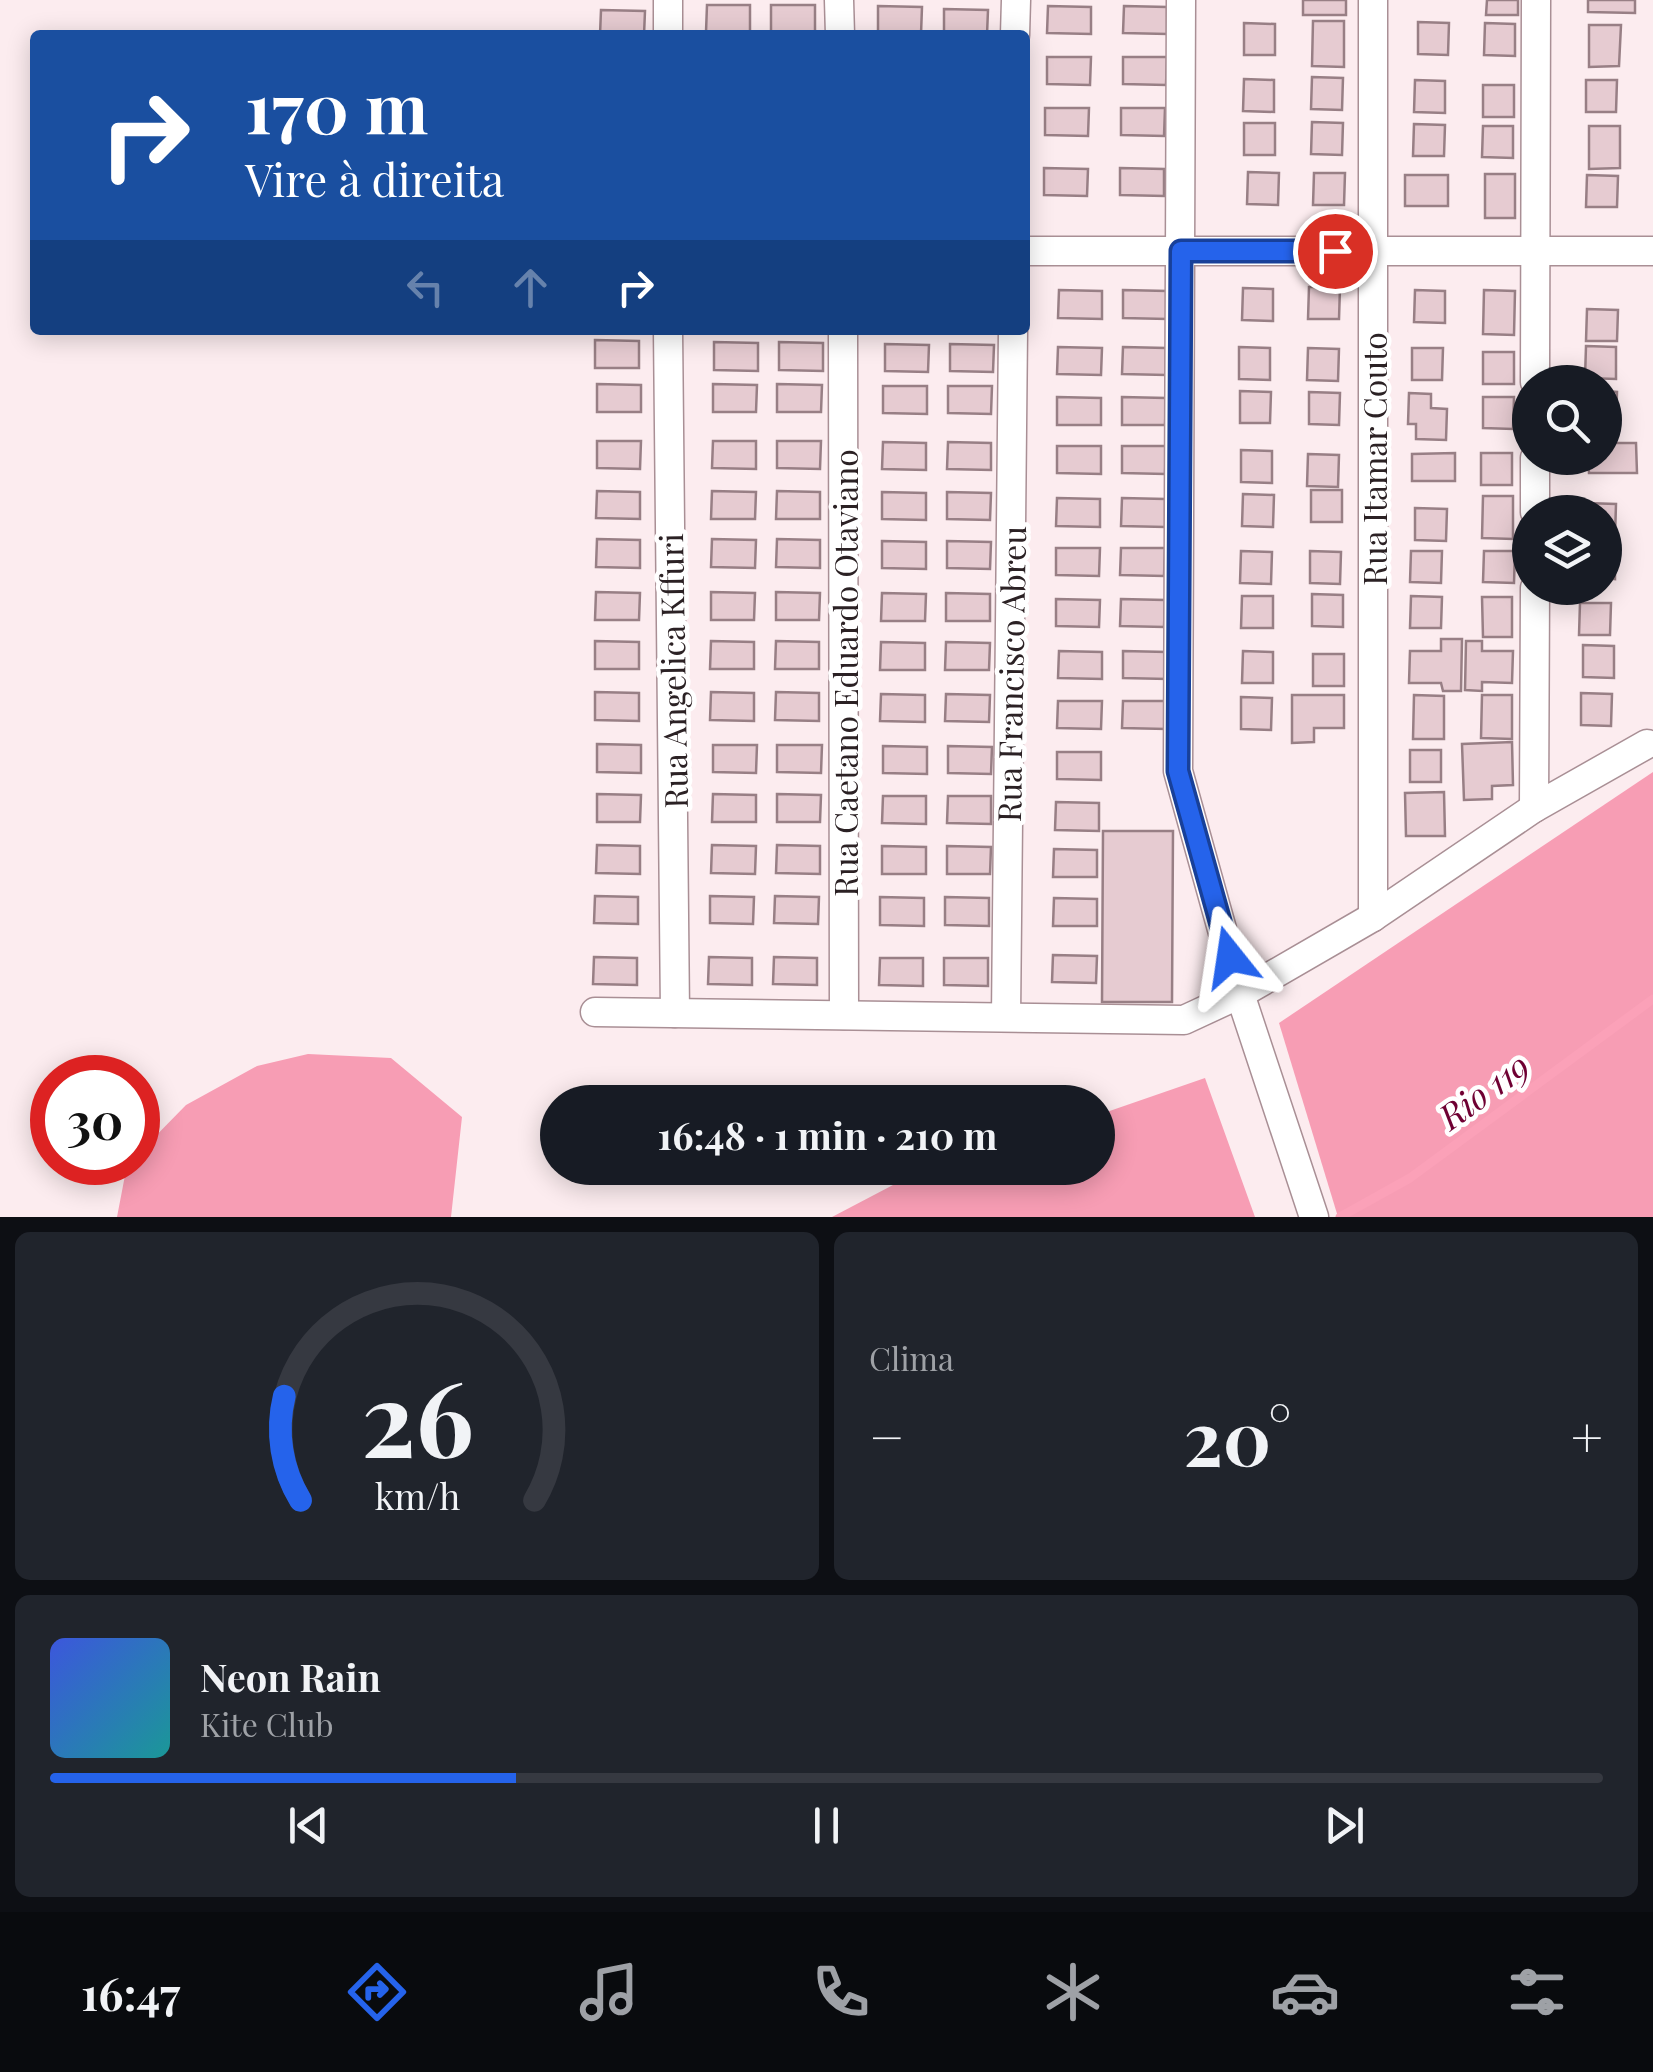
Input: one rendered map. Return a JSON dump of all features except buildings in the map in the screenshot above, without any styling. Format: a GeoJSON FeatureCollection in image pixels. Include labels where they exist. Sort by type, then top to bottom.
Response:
{"type":"FeatureCollection","features":[{"type":"Feature","properties":{"kind":"street"},"geometry":{"type":"LineString","coordinates":[[668,0],[668,30]]}},
{"type":"Feature","properties":{"kind":"street"},"geometry":{"type":"LineString","coordinates":[[839,0],[840,30]]}},
{"type":"Feature","properties":{"kind":"street"},"geometry":{"type":"LineString","coordinates":[[1016,0],[1016,30]]}},
{"type":"Feature","properties":{"kind":"street"},"geometry":{"type":"LineString","coordinates":[[1181,0],[1178,771],[1240,994],[1311,1209]]}},
{"type":"Feature","properties":{"kind":"street","name":"Rua Itamar Couto"},"geometry":{"type":"LineString","coordinates":[[1373,0],[1373,917]]}},
{"type":"Feature","properties":{"kind":"street"},"geometry":{"type":"LineString","coordinates":[[1535,365],[1536,0]]}},
{"type":"Feature","properties":{"kind":"street"},"geometry":{"type":"LineString","coordinates":[[1030,251],[1652,251]]}},
{"type":"Feature","properties":{"kind":"street","name":"Rua Angelica Kffuri"},"geometry":{"type":"LineString","coordinates":[[668,335],[676,1012]]}},
{"type":"Feature","properties":{"kind":"street","name":"Rua Caetano Eduardo Otaviano"},"geometry":{"type":"LineString","coordinates":[[844,335],[844,1015]]}},
{"type":"Feature","properties":{"kind":"street","name":"Rua Francisco Abreu"},"geometry":{"type":"LineString","coordinates":[[1006,1017],[1013,335]]}},
{"type":"Feature","properties":{"kind":"street"},"geometry":{"type":"LineString","coordinates":[[1534,605],[1534,808]]}},
{"type":"Feature","properties":{"kind":"street"},"geometry":{"type":"LineString","coordinates":[[595,1012],[1184,1020],[1240,994],[1373,917],[1534,808],[1646,744]]}},
{"type":"Feature","properties":{"kind":"shaded area"},"geometry":{"type":"Polygon","coordinates":[[[1653,772],[1653,1217],[1338,1217],[1279,1023],[1653,772]]]}},
{"type":"Feature","properties":{"kind":"shaded area"},"geometry":{"type":"Polygon","coordinates":[[[308,1054],[391,1058],[462,1117],[451,1217],[117,1217],[123,1185],[160,1185],[160,1132],[186,1105],[257,1066],[308,1054]]]}},
{"type":"Feature","properties":{"kind":"shaded area"},"geometry":{"type":"Polygon","coordinates":[[[1205,1078],[1255,1217],[832,1217],[893,1185],[1115,1185],[1115,1109],[1205,1078]]]}},
{"type":"Feature","properties":{"kind":"waterway","name":"Rio 119"},"geometry":{"type":"LineString","coordinates":[[1340,1217],[1410,1178],[1653,999]]}},
{"type":"Feature","properties":{"kind":"route"},"geometry":{"type":"LineString","coordinates":[[1230,957],[1178,771],[1181,251],[1335,251]]}}]}
